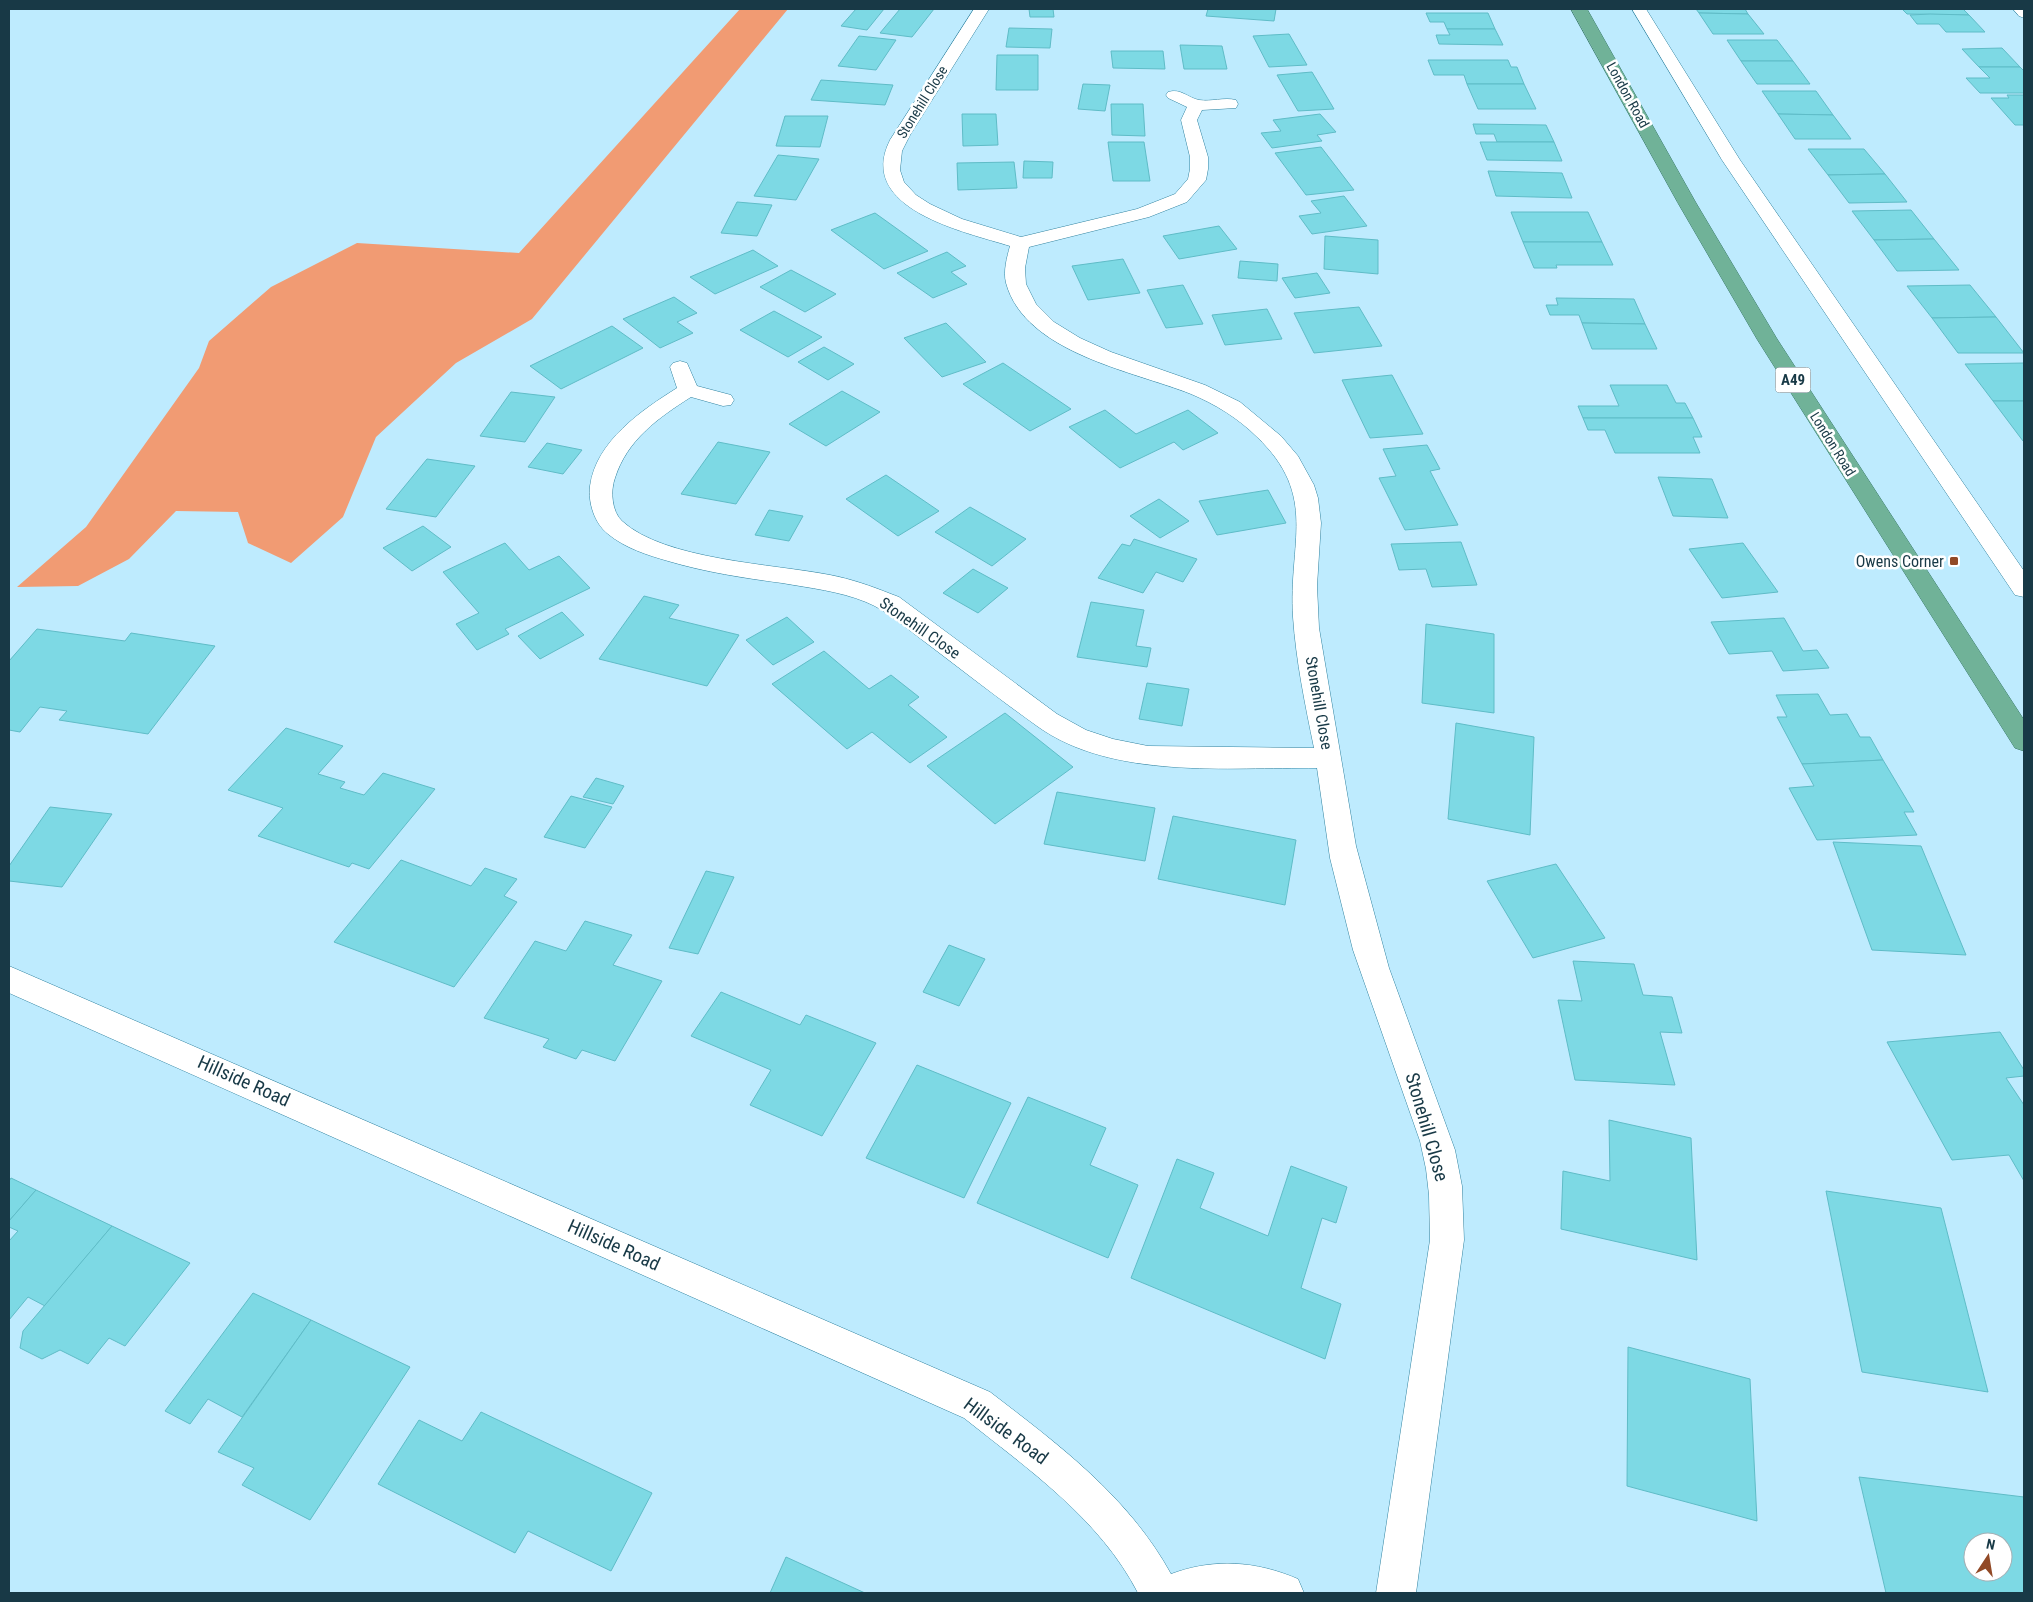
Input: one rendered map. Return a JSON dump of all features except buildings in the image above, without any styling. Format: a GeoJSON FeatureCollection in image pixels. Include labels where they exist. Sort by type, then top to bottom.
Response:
{"type":"FeatureCollection","features":[{"type":"Feature","properties":{"kind":"highway","name":"London Road"},"geometry":{"type":"LineString","coordinates":[[1580,9],[1688,203],[1767,339],[2024,741]]}},
{"type":"Feature","properties":{"kind":"street","name":"Stonehill Close"},"geometry":{"type":"LineString","coordinates":[[981,9],[901,135],[894,150],[892,176],[899,188],[913,200],[935,213],[958,223],[1020,243],[1015,267],[1016,284],[1023,301],[1035,315],[1052,330],[1075,344],[1103,356],[1159,374],[1222,400],[1249,418],[1287,456],[1300,476],[1309,500],[1311,521],[1305,575],[1305,616],[1310,660],[1329,758],[1344,856],[1364,933],[1432,1127],[1443,1166],[1447,1203],[1447,1240],[1396,1593]]}},
{"type":"Feature","properties":{"kind":"street"},"geometry":{"type":"LineString","coordinates":[[1639,9],[1731,160],[2024,589]]}},
{"type":"Feature","properties":{"kind":"street"},"geometry":{"type":"LineString","coordinates":[[2020,9],[2024,13]]}},
{"type":"Feature","properties":{"kind":"street"},"geometry":{"type":"LineString","coordinates":[[1174,95],[1196,105],[1230,104]]}},
{"type":"Feature","properties":{"kind":"street"},"geometry":{"type":"LineString","coordinates":[[1020,243],[1144,213],[1181,198],[1197,180],[1199,169],[1199,157],[1189,120],[1196,105]]}},
{"type":"Feature","properties":{"kind":"street","name":"Stonehill Close"},"geometry":{"type":"LineString","coordinates":[[723,400],[684,378],[654,411],[633,430],[616,452],[605,473],[600,492],[604,512],[614,527],[635,541],[663,552],[831,583],[890,603],[1048,721],[1078,737],[1111,749],[1148,756],[1329,758]]}},
{"type":"Feature","properties":{"kind":"street","name":"Hillside Road"},"geometry":{"type":"LineString","coordinates":[[9,979],[976,1405],[1046,1458],[1097,1506],[1137,1553],[1160,1593]]}},
{"type":"Feature","properties":{"kind":"street"},"geometry":{"type":"LineString","coordinates":[[1173,1593],[1191,1586],[1224,1581],[1266,1586],[1284,1593]]}},
{"type":"Feature","properties":{"kind":"shaded area"},"geometry":{"type":"Polygon","coordinates":[[[740,9],[788,9],[532,319],[456,363],[376,437],[343,517],[291,563],[248,543],[238,512],[176,511],[129,559],[78,586],[17,587],[86,527],[199,368],[209,341],[271,287],[357,243],[519,253],[740,9]]]}},
{"type":"Feature","properties":{"kind":"place","name":"Owens Corner"},"geometry":{"type":"Point","coordinates":[1954,561]}}]}
